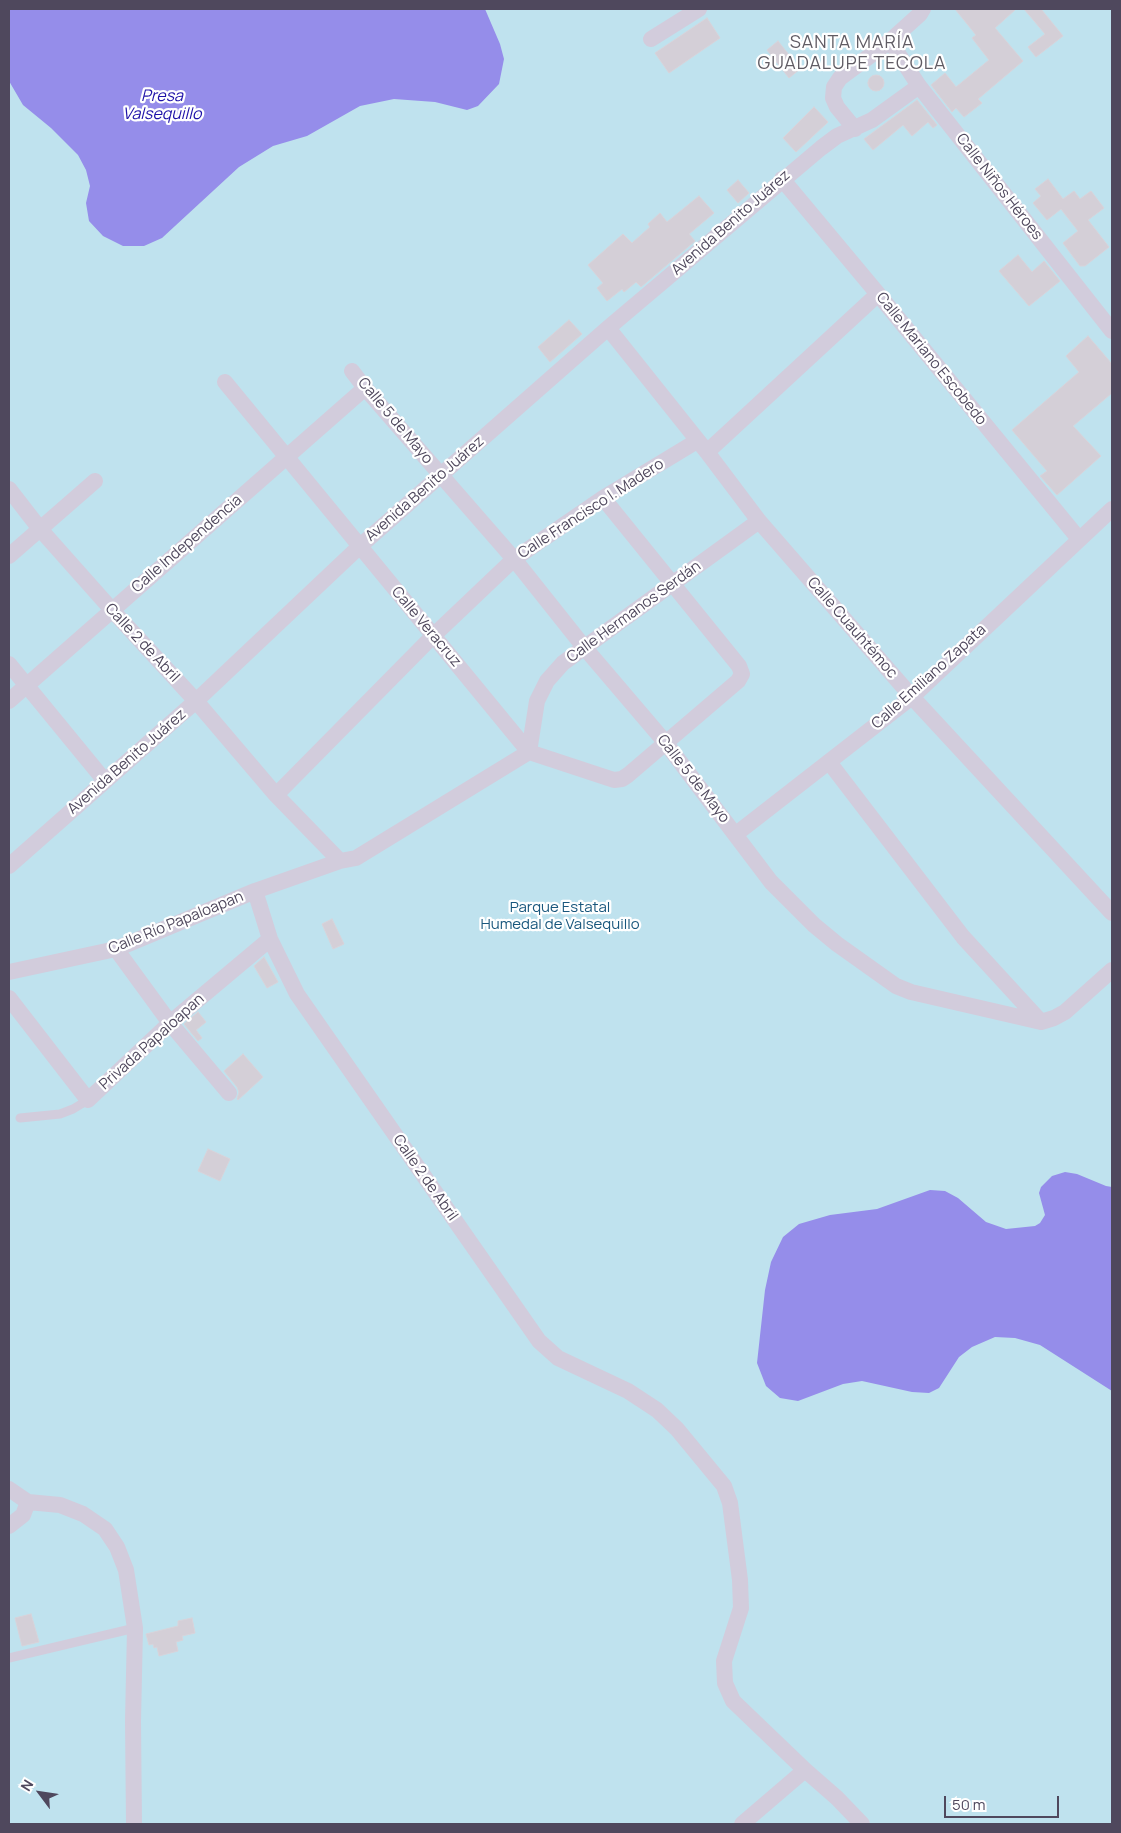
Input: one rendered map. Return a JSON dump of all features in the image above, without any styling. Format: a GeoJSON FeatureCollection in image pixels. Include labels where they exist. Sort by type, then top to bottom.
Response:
{"type":"FeatureCollection","features":[{"type":"Feature","properties":{"kind":"street"},"geometry":{"type":"LineString","coordinates":[[651,39],[698,9]]}},
{"type":"Feature","properties":{"kind":"street"},"geometry":{"type":"LineString","coordinates":[[855,129],[837,107],[833,98],[834,87],[840,78],[890,41],[920,14],[922,9]]}},
{"type":"Feature","properties":{"kind":"street","name":"Calle Niños Héroes"},"geometry":{"type":"LineString","coordinates":[[890,41],[919,86],[1112,332]]}},
{"type":"Feature","properties":{"kind":"street","name":"Avenida Benito Juárez"},"geometry":{"type":"LineString","coordinates":[[9,866],[196,701],[359,546],[608,328],[782,180],[837,136],[872,120],[919,86]]}},
{"type":"Feature","properties":{"kind":"street","name":"Calle Mariano Escobedo"},"geometry":{"type":"LineString","coordinates":[[782,180],[1079,539]]}},
{"type":"Feature","properties":{"kind":"street","name":"Calle Francisco I. Madero"},"geometry":{"type":"LineString","coordinates":[[276,795],[432,636],[514,558],[603,498],[702,446],[878,294]]}},
{"type":"Feature","properties":{"kind":"street","name":"Calle Cuauhtémoc"},"geometry":{"type":"LineString","coordinates":[[608,328],[759,521],[912,697],[1112,913]]}},
{"type":"Feature","properties":{"kind":"street","name":"Calle 5 de Mayo"},"geometry":{"type":"LineString","coordinates":[[352,371],[514,558],[584,647],[665,742],[771,882],[814,924],[837,944],[896,986],[911,992],[1041,1022]]}},
{"type":"Feature","properties":{"kind":"street","name":"Calle Veracruz"},"geometry":{"type":"LineString","coordinates":[[226,382],[432,636],[529,752]]}},
{"type":"Feature","properties":{"kind":"street","name":"Calle Independencia"},"geometry":{"type":"LineString","coordinates":[[9,701],[365,388]]}},
{"type":"Feature","properties":{"kind":"street"},"geometry":{"type":"LineString","coordinates":[[9,556],[95,481]]}},
{"type":"Feature","properties":{"kind":"street","name":"Calle 2 de Abril"},"geometry":{"type":"LineString","coordinates":[[9,489],[40,529],[196,701],[276,795],[340,861]]}},
{"type":"Feature","properties":{"kind":"street"},"geometry":{"type":"LineString","coordinates":[[529,752],[606,779],[622,779],[738,681],[742,674],[739,666],[603,498]]}},
{"type":"Feature","properties":{"kind":"street","name":"Calle Emiliano Zapata"},"geometry":{"type":"LineString","coordinates":[[736,834],[912,697],[1112,509]]}},
{"type":"Feature","properties":{"kind":"street","name":"Calle Hermanos Serdán"},"geometry":{"type":"LineString","coordinates":[[529,752],[537,701],[547,682],[563,663],[759,521]]}},
{"type":"Feature","properties":{"kind":"street"},"geometry":{"type":"LineString","coordinates":[[9,664],[105,781]]}},
{"type":"Feature","properties":{"kind":"street","name":"Calle Río Papaloapan"},"geometry":{"type":"LineString","coordinates":[[9,972],[116,949],[255,891],[340,861],[356,858],[529,752]]}},
{"type":"Feature","properties":{"kind":"street"},"geometry":{"type":"LineString","coordinates":[[829,762],[963,937],[1041,1022],[1065,1012],[1112,970]]}},
{"type":"Feature","properties":{"kind":"street","name":"Calle 2 de Abril"},"geometry":{"type":"LineString","coordinates":[[255,891],[270,939],[297,994],[539,1341],[558,1358],[628,1391],[657,1410],[676,1429],[724,1486],[730,1503],[740,1580],[741,1608],[724,1661],[727,1689],[732,1701],[804,1770],[837,1798],[862,1824]]}},
{"type":"Feature","properties":{"kind":"street","name":"Privada Papaloapan"},"geometry":{"type":"LineString","coordinates":[[88,1100],[170,1023],[270,939]]}},
{"type":"Feature","properties":{"kind":"street"},"geometry":{"type":"LineString","coordinates":[[116,949],[170,1023],[229,1092]]}},
{"type":"Feature","properties":{"kind":"street"},"geometry":{"type":"LineString","coordinates":[[9,998],[88,1100]]}},
{"type":"Feature","properties":{"kind":"street"},"geometry":{"type":"LineString","coordinates":[[9,1489],[28,1502],[60,1505],[83,1514],[105,1529],[117,1546],[126,1570],[135,1628],[133,1721],[134,1824]]}},
{"type":"Feature","properties":{"kind":"street"},"geometry":{"type":"LineString","coordinates":[[9,1526],[22,1515],[28,1502]]}},
{"type":"Feature","properties":{"kind":"street"},"geometry":{"type":"LineString","coordinates":[[742,1824],[804,1770]]}},
{"type":"Feature","properties":{"kind":"lane","name":"Privada Papaloapan"},"geometry":{"type":"LineString","coordinates":[[20,1118],[60,1114],[88,1100]]}},
{"type":"Feature","properties":{"kind":"lane"},"geometry":{"type":"LineString","coordinates":[[9,1658],[135,1628]]}},
{"type":"Feature","properties":{"kind":"green space","name":"Parque Estatal Humedal de Valsequillo"},"geometry":{"type":"Polygon","coordinates":[[[9,9],[1112,9],[1112,1824],[9,1824],[9,9]]]}},
{"type":"Feature","properties":{"kind":"water","name":"Presa Valsequillo"},"geometry":{"type":"Polygon","coordinates":[[[9,9],[485,9],[500,44],[504,59],[499,84],[478,106],[467,110],[435,102],[394,99],[360,106],[307,136],[273,146],[239,167],[162,238],[144,246],[123,246],[103,236],[89,221],[86,203],[90,186],[86,170],[78,155],[51,128],[23,105],[9,81],[9,9]]]}},
{"type":"Feature","properties":{"kind":"water"},"geometry":{"type":"Polygon","coordinates":[[[1065,1172],[1077,1174],[1112,1187],[1112,1391],[1040,1345],[1015,1338],[995,1337],[972,1347],[959,1357],[939,1388],[929,1393],[912,1392],[862,1381],[843,1384],[798,1401],[780,1398],[766,1386],[757,1363],[765,1290],[771,1262],[783,1237],[799,1224],[830,1215],[877,1209],[930,1190],[945,1191],[958,1198],[986,1222],[1006,1229],[1035,1226],[1040,1223],[1045,1215],[1039,1193],[1041,1187],[1052,1176],[1065,1172]]]}},
{"type":"Feature","properties":{"kind":"building"},"geometry":{"type":"Polygon","coordinates":[[[955,9],[1016,9],[995,28],[1023,61],[978,99],[982,103],[964,117],[956,108],[952,112],[931,85],[945,73],[956,87],[989,60],[972,38],[976,35],[955,9]]]}},
{"type":"Feature","properties":{"kind":"building"},"geometry":{"type":"Polygon","coordinates":[[[1024,9],[1041,9],[1063,36],[1036,57],[1028,47],[1045,34],[1024,9]]]}},
{"type":"Feature","properties":{"kind":"building"},"geometry":{"type":"Polygon","coordinates":[[[707,18],[720,38],[669,73],[655,53],[707,18]]]}},
{"type":"Feature","properties":{"kind":"building"},"geometry":{"type":"Polygon","coordinates":[[[778,41],[800,69],[789,78],[767,50],[778,41]]]}},
{"type":"Feature","properties":{"kind":"building"},"geometry":{"type":"Polygon","coordinates":[[[876,75],[882,77],[884,83],[882,89],[876,91],[870,89],[868,83],[870,77],[876,75]]]}},
{"type":"Feature","properties":{"kind":"building"},"geometry":{"type":"Polygon","coordinates":[[[917,100],[937,125],[933,128],[928,122],[912,136],[903,125],[873,150],[864,139],[917,100]]]}},
{"type":"Feature","properties":{"kind":"building"},"geometry":{"type":"Polygon","coordinates":[[[814,107],[828,122],[796,152],[783,138],[814,107]]]}},
{"type":"Feature","properties":{"kind":"building"},"geometry":{"type":"Polygon","coordinates":[[[1048,179],[1063,199],[1074,191],[1080,199],[1091,191],[1104,208],[1088,220],[1109,247],[1085,266],[1080,266],[1063,243],[1078,231],[1061,209],[1047,220],[1033,203],[1041,196],[1035,189],[1048,179]]]}},
{"type":"Feature","properties":{"kind":"building"},"geometry":{"type":"Polygon","coordinates":[[[738,180],[749,193],[738,203],[727,190],[738,180]]]}},
{"type":"Feature","properties":{"kind":"building"},"geometry":{"type":"Polygon","coordinates":[[[699,196],[714,213],[689,234],[695,241],[641,287],[636,282],[624,292],[622,289],[607,301],[597,288],[603,283],[588,265],[623,234],[632,243],[650,227],[648,224],[660,213],[667,222],[699,196]]]}},
{"type":"Feature","properties":{"kind":"building"},"geometry":{"type":"Polygon","coordinates":[[[1018,255],[1032,272],[1044,261],[1060,281],[1029,306],[999,271],[1018,255]]]}},
{"type":"Feature","properties":{"kind":"building"},"geometry":{"type":"Polygon","coordinates":[[[569,320],[582,334],[550,362],[538,347],[569,320]]]}},
{"type":"Feature","properties":{"kind":"building"},"geometry":{"type":"Polygon","coordinates":[[[1088,336],[1112,364],[1112,393],[1073,426],[1101,456],[1057,495],[1040,476],[1047,471],[1012,430],[1079,372],[1066,356],[1088,336]]]}},
{"type":"Feature","properties":{"kind":"building"},"geometry":{"type":"Polygon","coordinates":[[[332,919],[344,944],[333,949],[322,924],[332,919]]]}},
{"type":"Feature","properties":{"kind":"building"},"geometry":{"type":"Polygon","coordinates":[[[264,957],[278,982],[267,988],[254,966],[264,957]]]}},
{"type":"Feature","properties":{"kind":"building"},"geometry":{"type":"Polygon","coordinates":[[[198,1012],[206,1022],[196,1030],[202,1038],[198,1041],[184,1024],[198,1012]]]}},
{"type":"Feature","properties":{"kind":"building"},"geometry":{"type":"Polygon","coordinates":[[[243,1054],[263,1077],[238,1100],[239,1092],[237,1087],[224,1071],[243,1054]]]}},
{"type":"Feature","properties":{"kind":"building"},"geometry":{"type":"Polygon","coordinates":[[[208,1149],[230,1159],[220,1181],[198,1171],[208,1149]]]}},
{"type":"Feature","properties":{"kind":"building"},"geometry":{"type":"Polygon","coordinates":[[[31,1614],[39,1642],[22,1646],[15,1618],[31,1614]]]}},
{"type":"Feature","properties":{"kind":"building"},"geometry":{"type":"Polygon","coordinates":[[[192,1618],[195,1633],[182,1636],[183,1640],[176,1642],[178,1651],[159,1656],[157,1647],[154,1648],[153,1644],[149,1645],[146,1634],[178,1626],[178,1621],[192,1618]]]}},
{"type":"Feature","properties":{"kind":"district","name":"SANTA MARÍA GUADALUPE TECOLA"},"geometry":{"type":"Point","coordinates":[852,53]}}]}
